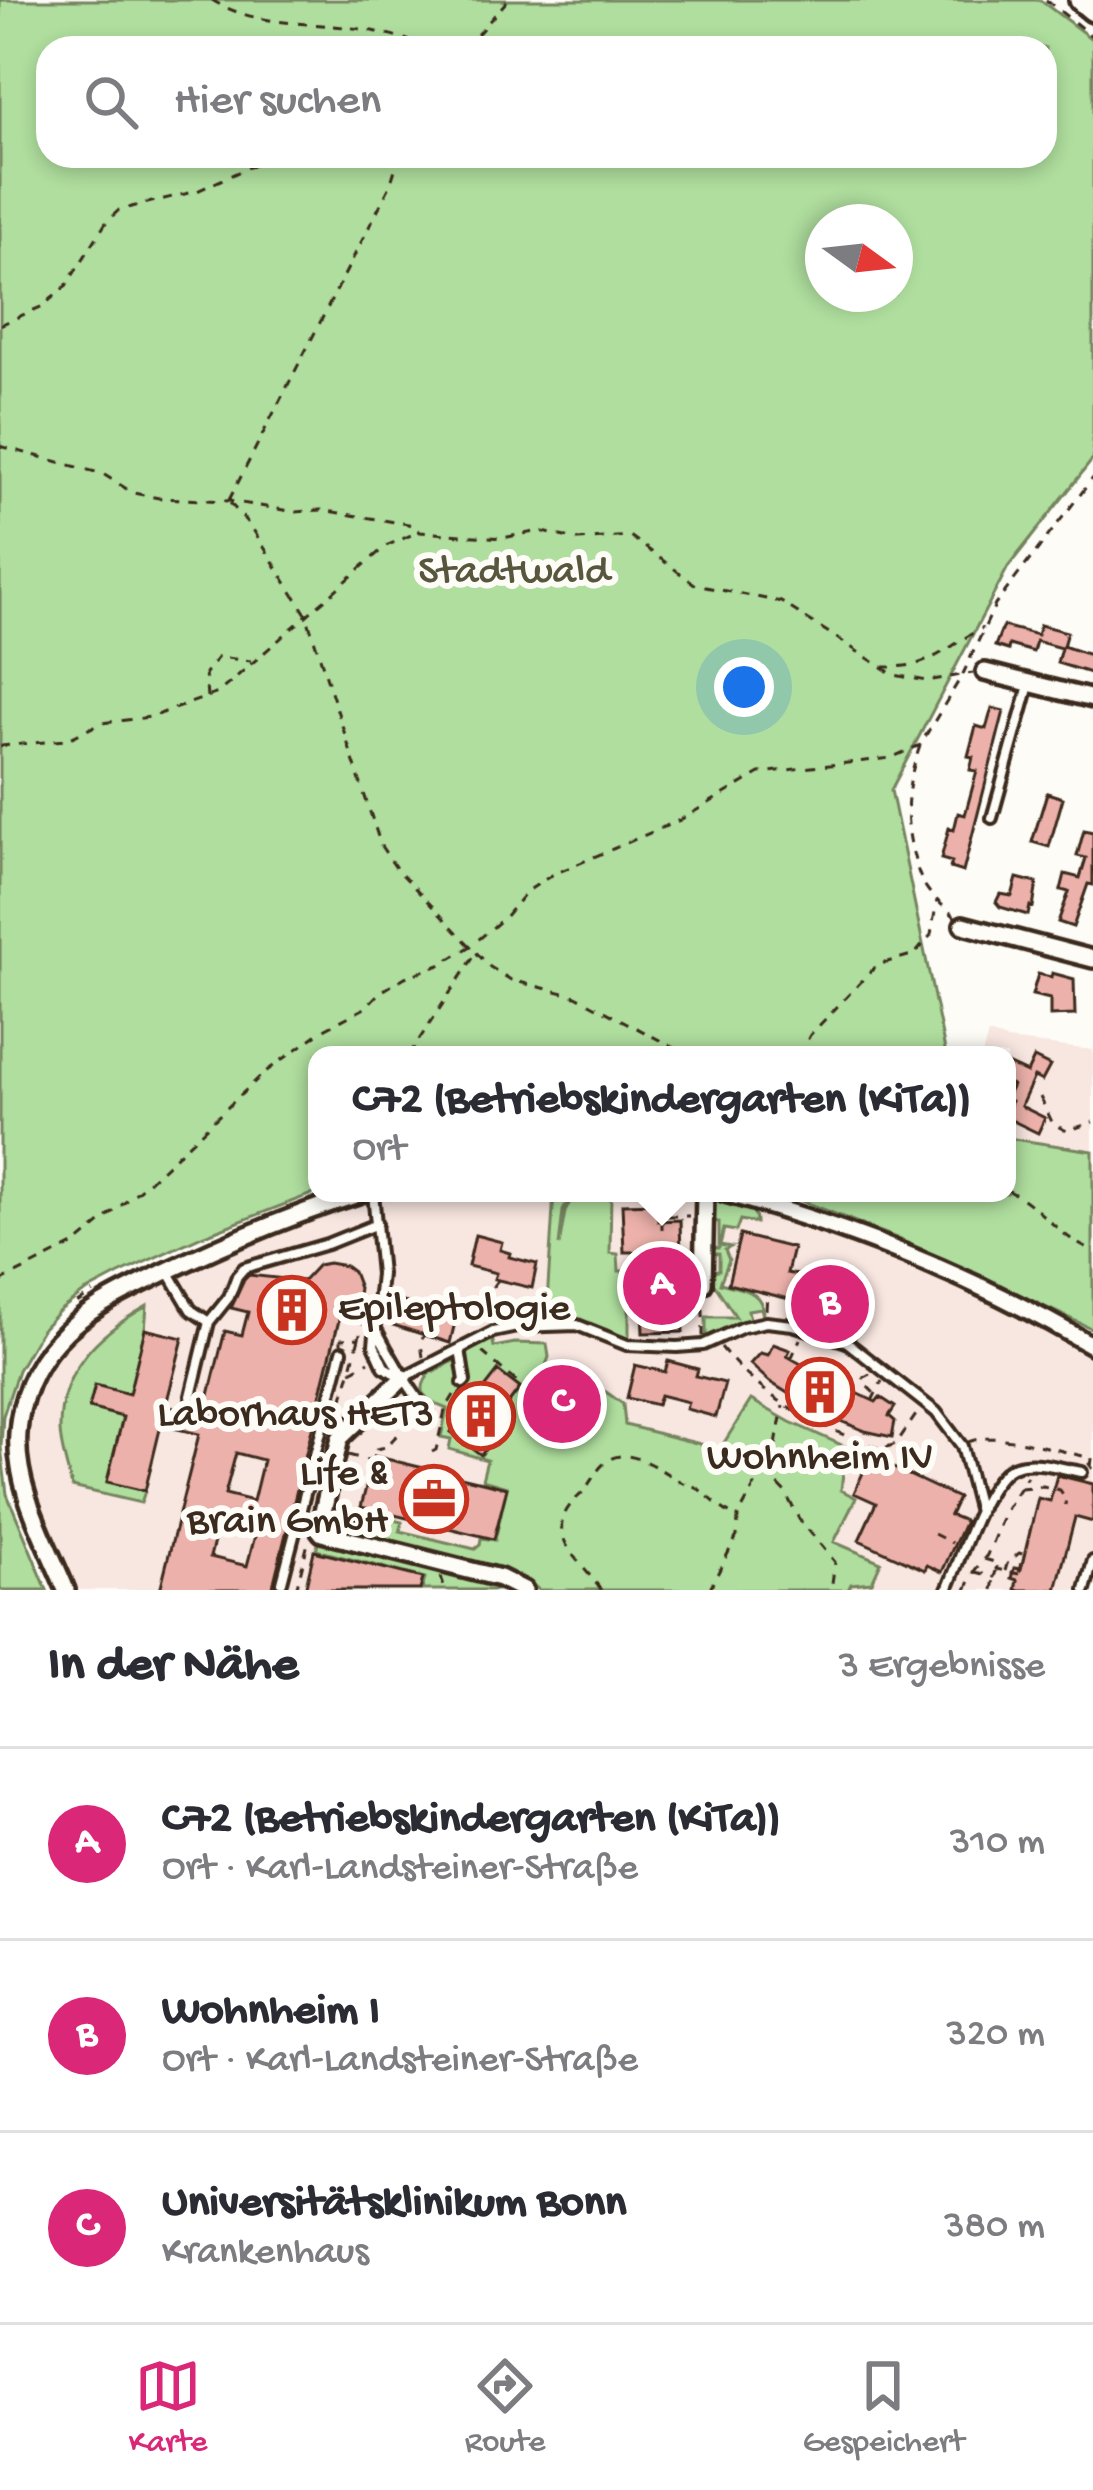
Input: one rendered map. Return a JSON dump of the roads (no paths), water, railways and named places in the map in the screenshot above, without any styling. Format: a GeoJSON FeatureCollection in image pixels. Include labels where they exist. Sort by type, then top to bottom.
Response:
{"type":"FeatureCollection","features":[{"type":"Feature","properties":{"kind":"street"},"geometry":{"type":"LineString","coordinates":[[1081,0],[1093,10]]}},
{"type":"Feature","properties":{"kind":"street"},"geometry":{"type":"LineString","coordinates":[[986,672],[1093,699]]}},
{"type":"Feature","properties":{"kind":"street"},"geometry":{"type":"LineString","coordinates":[[963,925],[1093,959]]}},
{"type":"Feature","properties":{"kind":"street"},"geometry":{"type":"LineString","coordinates":[[66,1590],[25,1488],[17,1437],[32,1377],[56,1342],[100,1303],[212,1250],[337,1202]]}},
{"type":"Feature","properties":{"kind":"street"},"geometry":{"type":"LineString","coordinates":[[703,1284],[704,1202]]}},
{"type":"Feature","properties":{"kind":"street"},"geometry":{"type":"LineString","coordinates":[[755,1202],[893,1250],[1033,1313],[1093,1346]]}},
{"type":"Feature","properties":{"kind":"street"},"geometry":{"type":"LineString","coordinates":[[403,1378],[348,1426],[322,1508],[311,1525],[352,1542],[500,1578],[524,1590]]}},
{"type":"Feature","properties":{"kind":"lane"},"geometry":{"type":"LineString","coordinates":[[992,818],[1030,684]]}},
{"type":"Feature","properties":{"kind":"lane"},"geometry":{"type":"LineString","coordinates":[[374,1202],[381,1274],[374,1345],[384,1367],[403,1378],[420,1402]]}},
{"type":"Feature","properties":{"kind":"lane"},"geometry":{"type":"LineString","coordinates":[[191,1396],[209,1322],[244,1268],[377,1224]]}},
{"type":"Feature","properties":{"kind":"lane"},"geometry":{"type":"LineString","coordinates":[[168,1271],[191,1310],[209,1322]]}},
{"type":"Feature","properties":{"kind":"lane"},"geometry":{"type":"LineString","coordinates":[[403,1378],[493,1331],[517,1327],[577,1325],[627,1345],[703,1345],[743,1327],[766,1322],[793,1325],[852,1345],[945,1422],[962,1446],[979,1512]]}},
{"type":"Feature","properties":{"kind":"lane"},"geometry":{"type":"LineString","coordinates":[[460,1349],[465,1381],[460,1386]]}},
{"type":"Feature","properties":{"kind":"lane"},"geometry":{"type":"LineString","coordinates":[[282,1582],[342,1351]]}},
{"type":"Feature","properties":{"kind":"lane"},"geometry":{"type":"LineString","coordinates":[[947,1590],[999,1476],[1013,1466],[1035,1464],[1089,1469]]}},
{"type":"Feature","properties":{"kind":"lane"},"geometry":{"type":"LineString","coordinates":[[1085,1590],[1093,1561]]}},
{"type":"Feature","properties":{"kind":"place","name":"C72 (Betriebskindergarten (KiTa))"},"geometry":{"type":"Point","coordinates":[662,1286]}},
{"type":"Feature","properties":{"kind":"place","name":"Wohnheim I"},"geometry":{"type":"Point","coordinates":[830,1304]}},
{"type":"Feature","properties":{"kind":"place","name":"Epileptologie"},"geometry":{"type":"Point","coordinates":[292,1310]}},
{"type":"Feature","properties":{"kind":"place","name":"Wohnheim IV"},"geometry":{"type":"Point","coordinates":[820,1392]}},
{"type":"Feature","properties":{"kind":"place","name":"Universitätsklinikum Bonn"},"geometry":{"type":"Point","coordinates":[562,1404]}},
{"type":"Feature","properties":{"kind":"place","name":"Laborhaus HET3"},"geometry":{"type":"Point","coordinates":[481,1416]}},
{"type":"Feature","properties":{"kind":"place","name":"Life & Brain GmbH"},"geometry":{"type":"Point","coordinates":[434,1499]}},
{"type":"Feature","properties":{"kind":"park label","name":"Stadtwald"},"geometry":{"type":"Point","coordinates":[514,573]}}]}
